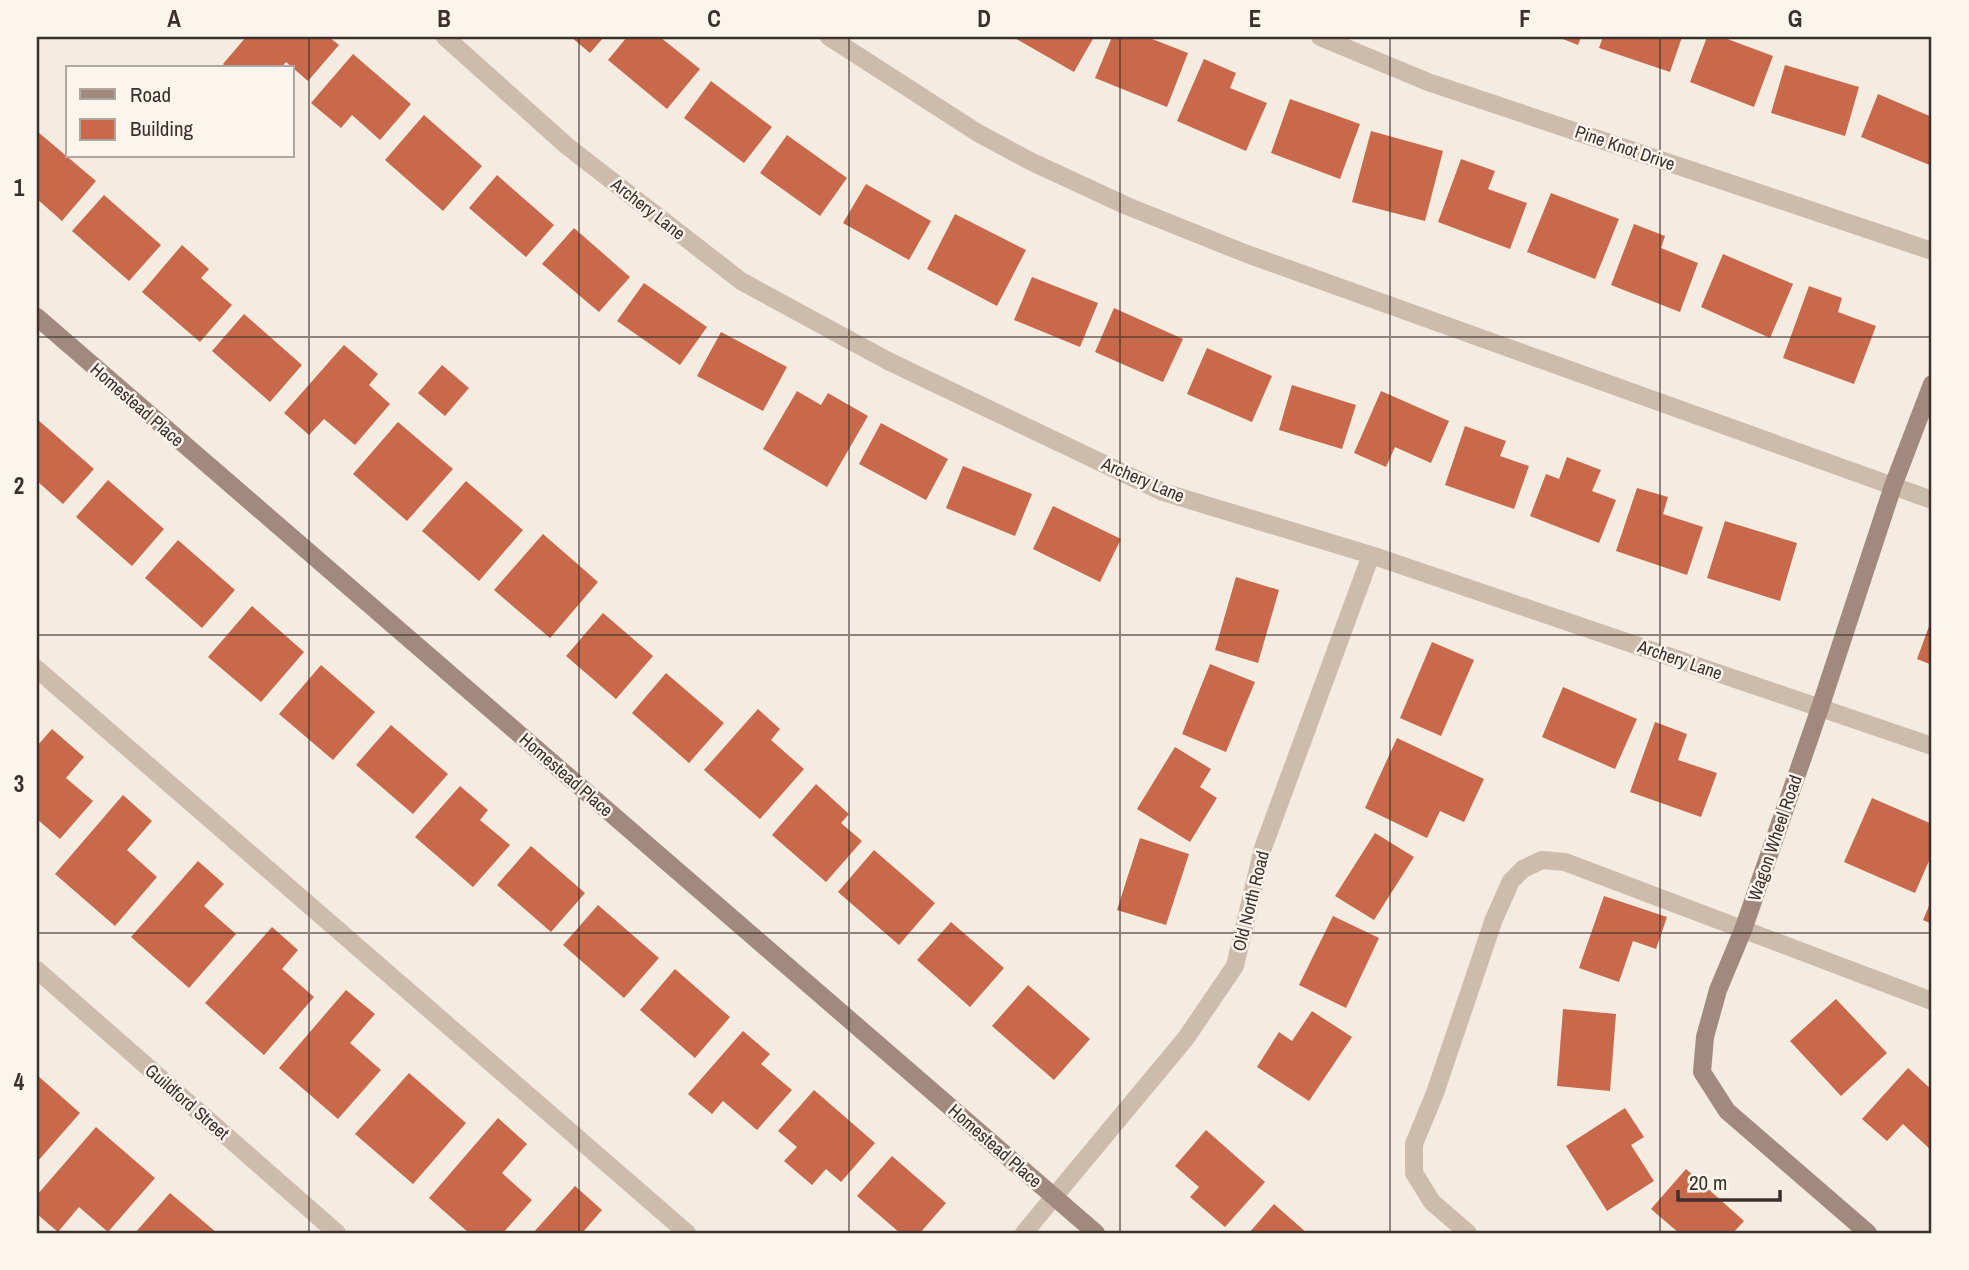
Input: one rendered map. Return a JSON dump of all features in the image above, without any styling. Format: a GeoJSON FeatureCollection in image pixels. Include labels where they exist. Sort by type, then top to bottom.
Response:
{"type":"FeatureCollection","features":[{"type":"Feature","properties":{"kind":"street","name":"Archery Lane"},"geometry":{"type":"LineString","coordinates":[[445,37],[567,146],[741,281],[888,361],[1163,492],[1371,555],[1932,746]]}},
{"type":"Feature","properties":{"kind":"street"},"geometry":{"type":"LineString","coordinates":[[829,37],[978,133],[1032,162],[1127,206],[1247,254],[1932,500]]}},
{"type":"Feature","properties":{"kind":"street","name":"Pine Knot Drive"},"geometry":{"type":"LineString","coordinates":[[1320,37],[1428,82],[1932,251]]}},
{"type":"Feature","properties":{"kind":"street","name":"Homestead Place"},"geometry":{"type":"LineString","coordinates":[[37,317],[1096,1233]]}},
{"type":"Feature","properties":{"kind":"street","name":"Wagon Wheel Road"},"geometry":{"type":"LineString","coordinates":[[1868,1233],[1727,1111],[1702,1072],[1705,1037],[1718,990],[1743,930],[1820,708],[1892,486],[1932,384]]}},
{"type":"Feature","properties":{"kind":"street","name":"Old North Road"},"geometry":{"type":"LineString","coordinates":[[1024,1233],[1186,1038],[1235,966],[1263,848],[1371,555]]}},
{"type":"Feature","properties":{"kind":"street"},"geometry":{"type":"LineString","coordinates":[[37,669],[687,1233]]}},
{"type":"Feature","properties":{"kind":"street"},"geometry":{"type":"LineString","coordinates":[[1468,1233],[1432,1202],[1414,1172],[1414,1144],[1435,1093],[1494,919],[1511,881],[1523,869],[1542,860],[1565,862],[1932,1001]]}},
{"type":"Feature","properties":{"kind":"street","name":"Guildford Street"},"geometry":{"type":"LineString","coordinates":[[37,970],[337,1233]]}},
{"type":"Feature","properties":{"kind":"building"},"geometry":{"type":"Polygon","coordinates":[[[246,37],[329,37],[339,45],[308,81],[294,66],[286,62],[283,66],[223,64],[246,37]]]}},
{"type":"Feature","properties":{"kind":"building"},"geometry":{"type":"Polygon","coordinates":[[[571,37],[604,37],[590,53],[571,37]]]}},
{"type":"Feature","properties":{"kind":"building"},"geometry":{"type":"Polygon","coordinates":[[[627,37],[660,37],[700,69],[667,109],[608,60],[627,37]]]}},
{"type":"Feature","properties":{"kind":"building"},"geometry":{"type":"Polygon","coordinates":[[[1013,37],[1094,37],[1074,72],[1013,37]]]}},
{"type":"Feature","properties":{"kind":"building"},"geometry":{"type":"Polygon","coordinates":[[[1112,37],[1147,37],[1188,53],[1167,107],[1095,78],[1112,37]]]}},
{"type":"Feature","properties":{"kind":"building"},"geometry":{"type":"Polygon","coordinates":[[[1558,37],[1581,37],[1578,45],[1558,37]]]}},
{"type":"Feature","properties":{"kind":"building"},"geometry":{"type":"Polygon","coordinates":[[[1603,37],[1682,37],[1670,72],[1599,48],[1603,37]]]}},
{"type":"Feature","properties":{"kind":"building"},"geometry":{"type":"Polygon","coordinates":[[[1707,37],[1722,37],[1773,56],[1754,107],[1690,82],[1707,37]]]}},
{"type":"Feature","properties":{"kind":"building"},"geometry":{"type":"Polygon","coordinates":[[[353,54],[411,104],[380,140],[352,115],[341,128],[311,103],[353,54]]]}},
{"type":"Feature","properties":{"kind":"building"},"geometry":{"type":"Polygon","coordinates":[[[1204,59],[1236,73],[1230,88],[1267,103],[1246,151],[1177,121],[1204,59]]]}},
{"type":"Feature","properties":{"kind":"building"},"geometry":{"type":"Polygon","coordinates":[[[1785,65],[1859,87],[1845,136],[1771,113],[1785,65]]]}},
{"type":"Feature","properties":{"kind":"building"},"geometry":{"type":"Polygon","coordinates":[[[711,81],[772,127],[744,163],[684,118],[711,81]]]}},
{"type":"Feature","properties":{"kind":"building"},"geometry":{"type":"Polygon","coordinates":[[[1878,94],[1932,117],[1932,166],[1861,137],[1878,94]]]}},
{"type":"Feature","properties":{"kind":"building"},"geometry":{"type":"Polygon","coordinates":[[[1290,99],[1360,124],[1340,179],[1271,153],[1290,99]]]}},
{"type":"Feature","properties":{"kind":"building"},"geometry":{"type":"Polygon","coordinates":[[[424,115],[482,166],[443,211],[385,160],[424,115]]]}},
{"type":"Feature","properties":{"kind":"building"},"geometry":{"type":"Polygon","coordinates":[[[1371,131],[1443,151],[1425,221],[1352,202],[1371,131]]]}},
{"type":"Feature","properties":{"kind":"building"},"geometry":{"type":"Polygon","coordinates":[[[38,132],[96,181],[62,221],[37,199],[38,132]]]}},
{"type":"Feature","properties":{"kind":"building"},"geometry":{"type":"Polygon","coordinates":[[[787,135],[847,178],[820,216],[760,173],[787,135]]]}},
{"type":"Feature","properties":{"kind":"building"},"geometry":{"type":"Polygon","coordinates":[[[1461,159],[1495,171],[1488,189],[1527,203],[1510,249],[1438,222],[1461,159]]]}},
{"type":"Feature","properties":{"kind":"building"},"geometry":{"type":"Polygon","coordinates":[[[497,175],[554,225],[526,257],[469,208],[497,175]]]}},
{"type":"Feature","properties":{"kind":"building"},"geometry":{"type":"Polygon","coordinates":[[[866,184],[931,221],[909,260],[843,223],[866,184]]]}},
{"type":"Feature","properties":{"kind":"building"},"geometry":{"type":"Polygon","coordinates":[[[1551,193],[1619,219],[1595,279],[1527,252],[1551,193]]]}},
{"type":"Feature","properties":{"kind":"building"},"geometry":{"type":"Polygon","coordinates":[[[104,195],[161,245],[129,281],[72,231],[104,195]]]}},
{"type":"Feature","properties":{"kind":"building"},"geometry":{"type":"Polygon","coordinates":[[[955,214],[1026,250],[997,306],[927,269],[955,214]]]}},
{"type":"Feature","properties":{"kind":"building"},"geometry":{"type":"Polygon","coordinates":[[[1634,224],[1665,236],[1661,248],[1698,263],[1680,312],[1611,285],[1634,224]]]}},
{"type":"Feature","properties":{"kind":"building"},"geometry":{"type":"Polygon","coordinates":[[[574,228],[630,277],[599,312],[542,264],[574,228]]]}},
{"type":"Feature","properties":{"kind":"building"},"geometry":{"type":"Polygon","coordinates":[[[182,245],[209,269],[201,278],[232,305],[200,342],[142,292],[182,245]]]}},
{"type":"Feature","properties":{"kind":"building"},"geometry":{"type":"Polygon","coordinates":[[[1723,254],[1793,284],[1770,338],[1701,307],[1723,254]]]}},
{"type":"Feature","properties":{"kind":"building"},"geometry":{"type":"Polygon","coordinates":[[[1032,277],[1098,303],[1080,347],[1014,320],[1032,277]]]}},
{"type":"Feature","properties":{"kind":"building"},"geometry":{"type":"Polygon","coordinates":[[[644,283],[707,327],[680,365],[617,321],[644,283]]]}},
{"type":"Feature","properties":{"kind":"building"},"geometry":{"type":"Polygon","coordinates":[[[1809,286],[1842,298],[1838,312],[1876,326],[1854,384],[1783,358],[1809,286]]]}},
{"type":"Feature","properties":{"kind":"building"},"geometry":{"type":"Polygon","coordinates":[[[1114,308],[1183,339],[1163,382],[1095,352],[1114,308]]]}},
{"type":"Feature","properties":{"kind":"building"},"geometry":{"type":"Polygon","coordinates":[[[244,314],[302,365],[270,402],[212,351],[244,314]]]}},
{"type":"Feature","properties":{"kind":"building"},"geometry":{"type":"Polygon","coordinates":[[[721,332],[787,367],[763,411],[697,376],[721,332]]]}},
{"type":"Feature","properties":{"kind":"building"},"geometry":{"type":"Polygon","coordinates":[[[344,345],[378,374],[369,385],[390,404],[355,445],[324,419],[309,435],[284,413],[344,345]]]}},
{"type":"Feature","properties":{"kind":"building"},"geometry":{"type":"Polygon","coordinates":[[[1207,348],[1272,376],[1252,422],[1187,394],[1207,348]]]}},
{"type":"Feature","properties":{"kind":"building"},"geometry":{"type":"Polygon","coordinates":[[[442,365],[469,388],[445,416],[418,393],[442,365]]]}},
{"type":"Feature","properties":{"kind":"building"},"geometry":{"type":"Polygon","coordinates":[[[1292,385],[1356,405],[1342,449],[1279,430],[1292,385]]]}},
{"type":"Feature","properties":{"kind":"building"},"geometry":{"type":"Polygon","coordinates":[[[797,391],[821,405],[828,393],[868,416],[827,487],[763,449],[797,391]]]}},
{"type":"Feature","properties":{"kind":"building"},"geometry":{"type":"Polygon","coordinates":[[[1381,391],[1449,421],[1431,463],[1395,447],[1386,467],[1354,453],[1381,391]]]}},
{"type":"Feature","properties":{"kind":"building"},"geometry":{"type":"Polygon","coordinates":[[[37,419],[94,469],[63,504],[37,481],[37,419]]]}},
{"type":"Feature","properties":{"kind":"building"},"geometry":{"type":"Polygon","coordinates":[[[398,422],[453,469],[407,521],[353,474],[398,422]]]}},
{"type":"Feature","properties":{"kind":"building"},"geometry":{"type":"Polygon","coordinates":[[[881,423],[948,459],[926,500],[859,464],[881,423]]]}},
{"type":"Feature","properties":{"kind":"building"},"geometry":{"type":"Polygon","coordinates":[[[1465,426],[1506,441],[1500,456],[1529,466],[1514,509],[1445,485],[1465,426]]]}},
{"type":"Feature","properties":{"kind":"building"},"geometry":{"type":"Polygon","coordinates":[[[1567,457],[1601,470],[1592,491],[1616,500],[1599,543],[1530,516],[1546,474],[1559,479],[1567,457]]]}},
{"type":"Feature","properties":{"kind":"building"},"geometry":{"type":"Polygon","coordinates":[[[963,466],[1032,494],[1015,536],[946,508],[963,466]]]}},
{"type":"Feature","properties":{"kind":"building"},"geometry":{"type":"Polygon","coordinates":[[[108,480],[164,529],[132,566],[76,517],[108,480]]]}},
{"type":"Feature","properties":{"kind":"building"},"geometry":{"type":"Polygon","coordinates":[[[466,481],[523,530],[479,581],[422,531],[466,481]]]}},
{"type":"Feature","properties":{"kind":"building"},"geometry":{"type":"Polygon","coordinates":[[[1637,488],[1668,497],[1663,514],[1703,527],[1687,575],[1616,551],[1637,488]]]}},
{"type":"Feature","properties":{"kind":"building"},"geometry":{"type":"Polygon","coordinates":[[[1053,506],[1121,539],[1100,582],[1033,549],[1053,506]]]}},
{"type":"Feature","properties":{"kind":"building"},"geometry":{"type":"Polygon","coordinates":[[[1725,521],[1797,543],[1780,601],[1707,578],[1725,521]]]}},
{"type":"Feature","properties":{"kind":"building"},"geometry":{"type":"Polygon","coordinates":[[[543,534],[598,582],[550,638],[494,590],[543,534]]]}},
{"type":"Feature","properties":{"kind":"building"},"geometry":{"type":"Polygon","coordinates":[[[178,540],[235,590],[202,628],[145,578],[178,540]]]}},
{"type":"Feature","properties":{"kind":"building"},"geometry":{"type":"Polygon","coordinates":[[[1236,577],[1279,590],[1258,663],[1215,650],[1236,577]]]}},
{"type":"Feature","properties":{"kind":"building"},"geometry":{"type":"Polygon","coordinates":[[[252,606],[304,652],[261,702],[208,657],[252,606]]]}},
{"type":"Feature","properties":{"kind":"building"},"geometry":{"type":"Polygon","coordinates":[[[603,613],[653,656],[616,699],[566,656],[603,613]]]}},
{"type":"Feature","properties":{"kind":"building"},"geometry":{"type":"Polygon","coordinates":[[[1932,618],[1932,665],[1917,659],[1932,618]]]}},
{"type":"Feature","properties":{"kind":"building"},"geometry":{"type":"Polygon","coordinates":[[[1432,642],[1474,660],[1441,736],[1400,718],[1432,642]]]}},
{"type":"Feature","properties":{"kind":"building"},"geometry":{"type":"Polygon","coordinates":[[[1210,664],[1255,682],[1226,752],[1182,734],[1210,664]]]}},
{"type":"Feature","properties":{"kind":"building"},"geometry":{"type":"Polygon","coordinates":[[[321,665],[375,712],[333,760],[279,714],[321,665]]]}},
{"type":"Feature","properties":{"kind":"building"},"geometry":{"type":"Polygon","coordinates":[[[666,673],[724,723],[689,763],[632,713],[666,673]]]}},
{"type":"Feature","properties":{"kind":"building"},"geometry":{"type":"Polygon","coordinates":[[[1563,687],[1637,719],[1615,769],[1542,737],[1563,687]]]}},
{"type":"Feature","properties":{"kind":"building"},"geometry":{"type":"Polygon","coordinates":[[[758,709],[780,729],[771,740],[804,769],[760,819],[704,770],[758,709]]]}},
{"type":"Feature","properties":{"kind":"building"},"geometry":{"type":"Polygon","coordinates":[[[1655,722],[1687,734],[1678,760],[1717,773],[1701,817],[1630,792],[1655,722]]]}},
{"type":"Feature","properties":{"kind":"building"},"geometry":{"type":"Polygon","coordinates":[[[391,725],[448,774],[413,814],[356,765],[391,725]]]}},
{"type":"Feature","properties":{"kind":"building"},"geometry":{"type":"Polygon","coordinates":[[[52,729],[84,757],[66,778],[93,801],[60,839],[37,819],[37,746],[52,729]]]}},
{"type":"Feature","properties":{"kind":"building"},"geometry":{"type":"Polygon","coordinates":[[[1397,738],[1484,779],[1464,822],[1440,811],[1427,838],[1365,808],[1397,738]]]}},
{"type":"Feature","properties":{"kind":"building"},"geometry":{"type":"Polygon","coordinates":[[[1175,747],[1211,769],[1200,787],[1217,798],[1190,842],[1137,809],[1175,747]]]}},
{"type":"Feature","properties":{"kind":"building"},"geometry":{"type":"Polygon","coordinates":[[[816,784],[849,814],[841,823],[862,841],[826,882],[772,835],[816,784]]]}},
{"type":"Feature","properties":{"kind":"building"},"geometry":{"type":"Polygon","coordinates":[[[460,786],[488,810],[480,820],[510,845],[473,887],[415,837],[460,786]]]}},
{"type":"Feature","properties":{"kind":"building"},"geometry":{"type":"Polygon","coordinates":[[[123,795],[152,821],[127,850],[157,877],[115,926],[55,874],[123,795]]]}},
{"type":"Feature","properties":{"kind":"building"},"geometry":{"type":"Polygon","coordinates":[[[1872,798],[1932,824],[1932,854],[1915,893],[1844,862],[1872,798]]]}},
{"type":"Feature","properties":{"kind":"building"},"geometry":{"type":"Polygon","coordinates":[[[1375,833],[1414,857],[1374,920],[1335,896],[1375,833]]]}},
{"type":"Feature","properties":{"kind":"building"},"geometry":{"type":"Polygon","coordinates":[[[1140,838],[1189,854],[1166,925],[1117,910],[1140,838]]]}},
{"type":"Feature","properties":{"kind":"building"},"geometry":{"type":"Polygon","coordinates":[[[531,846],[585,893],[551,932],[497,885],[531,846]]]}},
{"type":"Feature","properties":{"kind":"building"},"geometry":{"type":"Polygon","coordinates":[[[874,850],[935,903],[899,945],[838,892],[874,850]]]}},
{"type":"Feature","properties":{"kind":"building"},"geometry":{"type":"Polygon","coordinates":[[[198,861],[224,884],[204,906],[236,934],[189,988],[131,937],[198,861]]]}},
{"type":"Feature","properties":{"kind":"building"},"geometry":{"type":"Polygon","coordinates":[[[1604,896],[1667,917],[1656,949],[1633,941],[1619,982],[1579,968],[1604,896]]]}},
{"type":"Feature","properties":{"kind":"building"},"geometry":{"type":"Polygon","coordinates":[[[1932,899],[1932,924],[1923,920],[1932,899]]]}},
{"type":"Feature","properties":{"kind":"building"},"geometry":{"type":"Polygon","coordinates":[[[598,905],[659,958],[624,998],[563,945],[598,905]]]}},
{"type":"Feature","properties":{"kind":"building"},"geometry":{"type":"Polygon","coordinates":[[[1333,916],[1379,938],[1346,1008],[1299,985],[1333,916]]]}},
{"type":"Feature","properties":{"kind":"building"},"geometry":{"type":"Polygon","coordinates":[[[951,922],[1004,968],[970,1007],[917,960],[951,922]]]}},
{"type":"Feature","properties":{"kind":"building"},"geometry":{"type":"Polygon","coordinates":[[[272,927],[298,950],[282,969],[314,997],[264,1055],[205,1003],[272,927]]]}},
{"type":"Feature","properties":{"kind":"building"},"geometry":{"type":"Polygon","coordinates":[[[675,969],[730,1017],[695,1058],[640,1010],[675,969]]]}},
{"type":"Feature","properties":{"kind":"building"},"geometry":{"type":"Polygon","coordinates":[[[1028,985],[1090,1039],[1054,1080],[992,1026],[1028,985]]]}},
{"type":"Feature","properties":{"kind":"building"},"geometry":{"type":"Polygon","coordinates":[[[346,990],[375,1014],[350,1043],[381,1070],[338,1119],[279,1068],[346,990]]]}},
{"type":"Feature","properties":{"kind":"building"},"geometry":{"type":"Polygon","coordinates":[[[1836,999],[1887,1053],[1841,1096],[1790,1041],[1836,999]]]}},
{"type":"Feature","properties":{"kind":"building"},"geometry":{"type":"Polygon","coordinates":[[[1563,1009],[1616,1014],[1610,1091],[1557,1086],[1563,1009]]]}},
{"type":"Feature","properties":{"kind":"building"},"geometry":{"type":"Polygon","coordinates":[[[1312,1011],[1352,1037],[1309,1101],[1257,1067],[1279,1032],[1292,1041],[1312,1011]]]}},
{"type":"Feature","properties":{"kind":"building"},"geometry":{"type":"Polygon","coordinates":[[[743,1031],[770,1054],[761,1064],[792,1090],[757,1130],[723,1101],[712,1114],[688,1094],[743,1031]]]}},
{"type":"Feature","properties":{"kind":"building"},"geometry":{"type":"Polygon","coordinates":[[[1908,1068],[1932,1090],[1932,1151],[1903,1124],[1887,1141],[1862,1119],[1908,1068]]]}},
{"type":"Feature","properties":{"kind":"building"},"geometry":{"type":"Polygon","coordinates":[[[409,1073],[466,1123],[413,1184],[355,1134],[409,1073]]]}},
{"type":"Feature","properties":{"kind":"building"},"geometry":{"type":"Polygon","coordinates":[[[37,1075],[80,1113],[37,1162],[37,1075]]]}},
{"type":"Feature","properties":{"kind":"building"},"geometry":{"type":"Polygon","coordinates":[[[814,1090],[875,1143],[841,1182],[826,1169],[812,1185],[784,1161],[797,1147],[778,1131],[814,1090]]]}},
{"type":"Feature","properties":{"kind":"building"},"geometry":{"type":"Polygon","coordinates":[[[1625,1108],[1644,1137],[1631,1145],[1654,1181],[1607,1211],[1566,1146],[1625,1108]]]}},
{"type":"Feature","properties":{"kind":"building"},"geometry":{"type":"Polygon","coordinates":[[[498,1118],[527,1144],[502,1173],[532,1200],[503,1233],[469,1233],[429,1198],[498,1118]]]}},
{"type":"Feature","properties":{"kind":"building"},"geometry":{"type":"Polygon","coordinates":[[[96,1127],[155,1178],[108,1232],[79,1207],[58,1232],[37,1214],[37,1195],[96,1127]]]}},
{"type":"Feature","properties":{"kind":"building"},"geometry":{"type":"Polygon","coordinates":[[[1206,1130],[1265,1182],[1225,1227],[1190,1197],[1199,1187],[1175,1166],[1206,1130]]]}},
{"type":"Feature","properties":{"kind":"building"},"geometry":{"type":"Polygon","coordinates":[[[892,1156],[946,1203],[920,1233],[900,1233],[857,1196],[892,1156]]]}},
{"type":"Feature","properties":{"kind":"building"},"geometry":{"type":"Polygon","coordinates":[[[1686,1169],[1744,1221],[1733,1233],[1679,1233],[1651,1209],[1686,1169]]]}},
{"type":"Feature","properties":{"kind":"building"},"geometry":{"type":"Polygon","coordinates":[[[575,1186],[602,1210],[583,1232],[585,1233],[533,1233],[575,1186]]]}},
{"type":"Feature","properties":{"kind":"building"},"geometry":{"type":"Polygon","coordinates":[[[170,1193],[217,1233],[135,1233],[170,1193]]]}},
{"type":"Feature","properties":{"kind":"building"},"geometry":{"type":"Polygon","coordinates":[[[1274,1204],[1307,1233],[1249,1233],[1274,1204]]]}}]}
